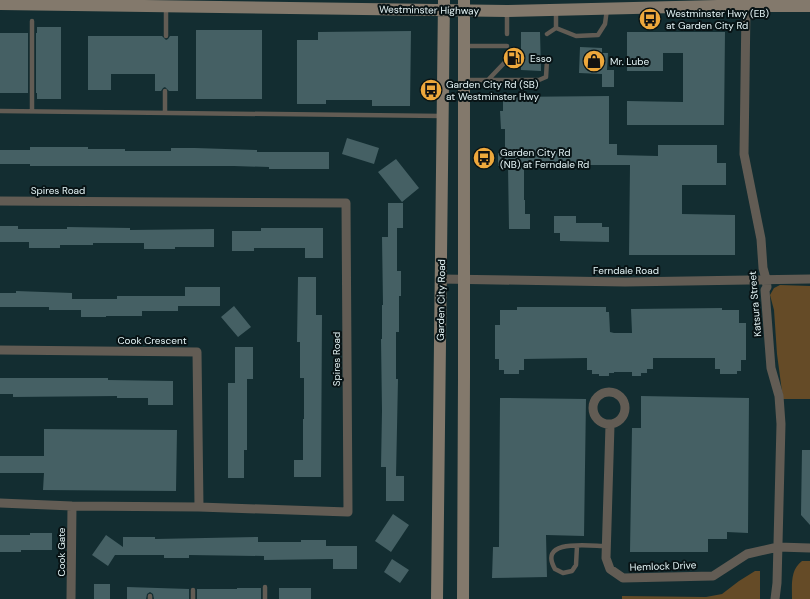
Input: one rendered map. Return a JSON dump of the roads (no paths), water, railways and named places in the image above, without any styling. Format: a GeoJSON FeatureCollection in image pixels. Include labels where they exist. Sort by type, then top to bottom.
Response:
{"type":"FeatureCollection","features":[{"type":"Feature","properties":{"kind":"main road","name":"Westminster Highway"},"geometry":{"type":"LineString","coordinates":[[0,4],[166,6],[464,5],[507,11],[810,6]]}},
{"type":"Feature","properties":{"kind":"main road","name":"Garden City Road"},"geometry":{"type":"LineString","coordinates":[[436,599],[444,116],[444,5]]}},
{"type":"Feature","properties":{"kind":"main road"},"geometry":{"type":"LineString","coordinates":[[463,599],[464,5]]}},
{"type":"Feature","properties":{"kind":"street","name":"Katsura Street"},"geometry":{"type":"LineString","coordinates":[[746,7],[744,154],[761,239],[763,268],[767,287],[765,290],[771,368],[779,396],[781,424],[778,547],[775,599]]}},
{"type":"Feature","properties":{"kind":"street","name":"Spires Road"},"geometry":{"type":"LineString","coordinates":[[0,201],[346,203],[348,512],[0,503]]}},
{"type":"Feature","properties":{"kind":"street","name":"Ferndale Road"},"geometry":{"type":"LineString","coordinates":[[441,279],[630,282],[810,279]]}},
{"type":"Feature","properties":{"kind":"street","name":"Cook Crescent"},"geometry":{"type":"LineString","coordinates":[[0,350],[197,352],[199,507]]}},
{"type":"Feature","properties":{"kind":"street","name":"Hemlock Drive"},"geometry":{"type":"LineString","coordinates":[[610,425],[606,558],[610,570],[623,578],[714,576],[747,554],[778,547],[810,548]]}},
{"type":"Feature","properties":{"kind":"street","name":"Cook Gate"},"geometry":{"type":"LineString","coordinates":[[71,599],[72,506]]}},
{"type":"Feature","properties":{"kind":"lane"},"geometry":{"type":"LineString","coordinates":[[166,6],[166,36]]}},
{"type":"Feature","properties":{"kind":"lane"},"geometry":{"type":"LineString","coordinates":[[556,28],[576,36],[598,35],[605,24],[608,9]]}},
{"type":"Feature","properties":{"kind":"lane"},"geometry":{"type":"LineString","coordinates":[[556,10],[556,28]]}},
{"type":"Feature","properties":{"kind":"lane"},"geometry":{"type":"LineString","coordinates":[[507,11],[507,34]]}},
{"type":"Feature","properties":{"kind":"lane"},"geometry":{"type":"LineString","coordinates":[[32,21],[32,112]]}},
{"type":"Feature","properties":{"kind":"lane"},"geometry":{"type":"LineString","coordinates":[[547,34],[556,28]]}},
{"type":"Feature","properties":{"kind":"lane"},"geometry":{"type":"LineString","coordinates":[[464,46],[507,46]]}},
{"type":"Feature","properties":{"kind":"lane"},"geometry":{"type":"LineString","coordinates":[[488,80],[507,60]]}},
{"type":"Feature","properties":{"kind":"lane"},"geometry":{"type":"LineString","coordinates":[[464,80],[539,80],[546,77],[547,60]]}},
{"type":"Feature","properties":{"kind":"lane"},"geometry":{"type":"LineString","coordinates":[[165,91],[165,113]]}},
{"type":"Feature","properties":{"kind":"lane"},"geometry":{"type":"LineString","coordinates":[[0,111],[444,116]]}},
{"type":"Feature","properties":{"kind":"lane"},"geometry":{"type":"LineString","coordinates":[[577,546],[576,565],[572,571],[562,573],[555,570],[552,554],[557,548],[565,546],[577,546],[606,546]]}},
{"type":"Feature","properties":{"kind":"lane"},"geometry":{"type":"LineString","coordinates":[[265,587],[265,599]]}},
{"type":"Feature","properties":{"kind":"lane"},"geometry":{"type":"LineString","coordinates":[[193,599],[194,590]]}},
{"type":"Feature","properties":{"kind":"place","name":"Westminster Hwy (EB) at Garden City Rd"},"geometry":{"type":"Point","coordinates":[650,19]}},
{"type":"Feature","properties":{"kind":"place","name":"Esso"},"geometry":{"type":"Point","coordinates":[514,58]}},
{"type":"Feature","properties":{"kind":"place","name":"Mr. Lube"},"geometry":{"type":"Point","coordinates":[594,61]}},
{"type":"Feature","properties":{"kind":"place","name":"Garden City Rd (SB) at Westminster Hwy"},"geometry":{"type":"Point","coordinates":[431,90]}},
{"type":"Feature","properties":{"kind":"place","name":"Garden City Rd (NB) at Ferndale Rd"},"geometry":{"type":"Point","coordinates":[484,158]}}]}
